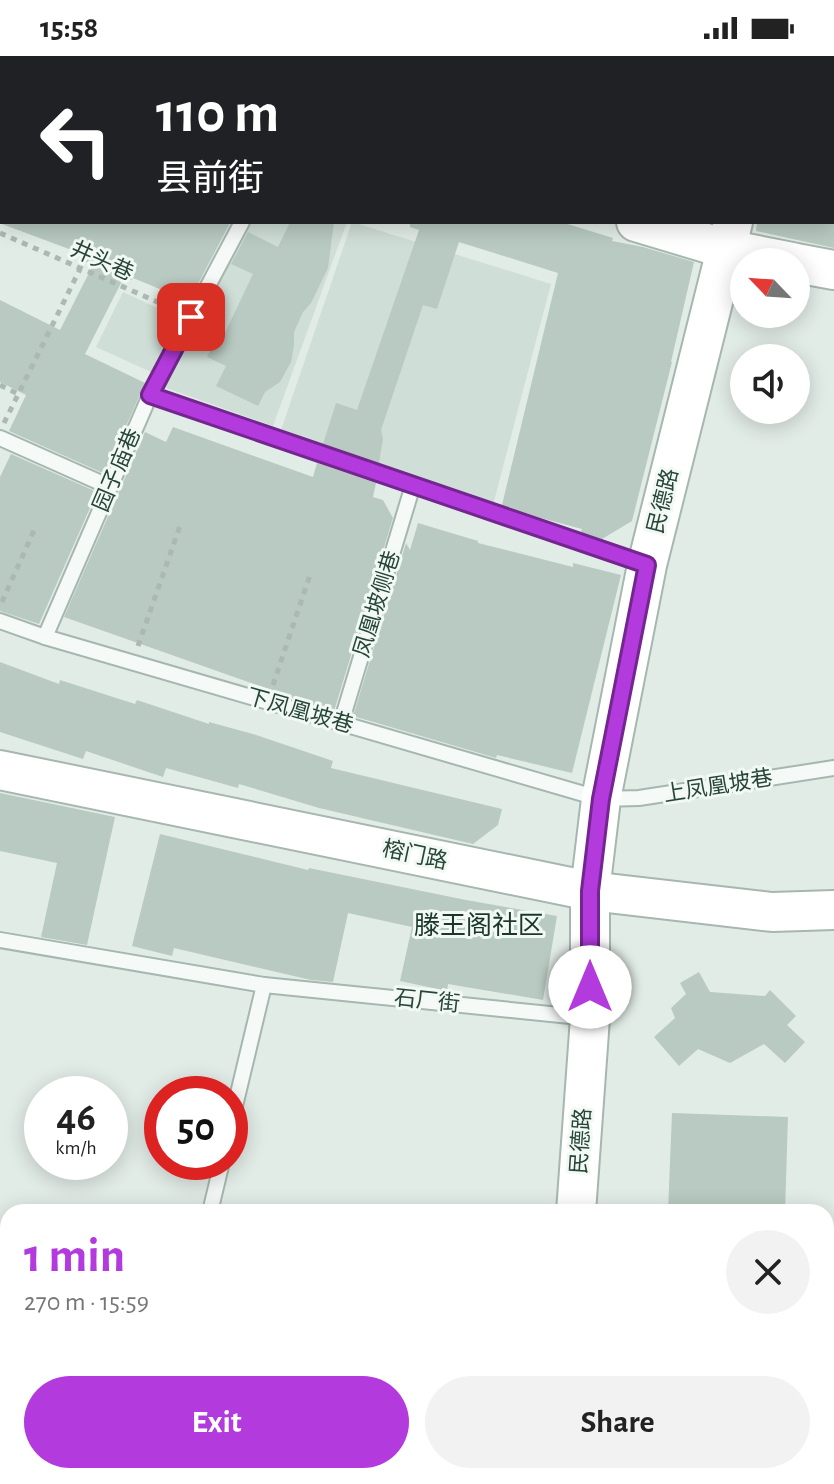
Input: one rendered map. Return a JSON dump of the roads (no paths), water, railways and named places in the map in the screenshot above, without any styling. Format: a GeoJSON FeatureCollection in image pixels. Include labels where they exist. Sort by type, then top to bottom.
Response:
{"type":"FeatureCollection","features":[{"type":"Feature","properties":{"kind":"street"},"geometry":{"type":"LineString","coordinates":[[649,224],[729,236],[759,248]]}},
{"type":"Feature","properties":{"kind":"street","name":"民德路"},"geometry":{"type":"LineString","coordinates":[[577,1204],[590,1018],[590,891],[601,799],[647,565],[729,236]]}},
{"type":"Feature","properties":{"kind":"street"},"geometry":{"type":"LineString","coordinates":[[810,265],[834,270]]}},
{"type":"Feature","properties":{"kind":"street","name":"榕门路"},"geometry":{"type":"LineString","coordinates":[[0,770],[590,891],[772,912],[834,910]]}},
{"type":"Feature","properties":{"kind":"lane","name":"园子庙巷"},"geometry":{"type":"LineString","coordinates":[[45,637],[150,395],[241,224]]}},
{"type":"Feature","properties":{"kind":"lane"},"geometry":{"type":"LineString","coordinates":[[150,395],[647,565]]}},
{"type":"Feature","properties":{"kind":"lane"},"geometry":{"type":"LineString","coordinates":[[0,438],[110,487]]}},
{"type":"Feature","properties":{"kind":"lane","name":"凤凰坡侧巷"},"geometry":{"type":"LineString","coordinates":[[341,723],[413,485]]}},
{"type":"Feature","properties":{"kind":"lane","name":"下凤凰坡巷"},"geometry":{"type":"LineString","coordinates":[[0,621],[45,637],[601,799]]}},
{"type":"Feature","properties":{"kind":"lane","name":"上凤凰坡巷"},"geometry":{"type":"LineString","coordinates":[[601,799],[639,798],[834,768]]}},
{"type":"Feature","properties":{"kind":"lane","name":"石厂街"},"geometry":{"type":"LineString","coordinates":[[0,940],[264,985],[590,1018]]}},
{"type":"Feature","properties":{"kind":"lane"},"geometry":{"type":"LineString","coordinates":[[242,1076],[264,985]]}},
{"type":"Feature","properties":{"kind":"lane"},"geometry":{"type":"LineString","coordinates":[[212,1204],[218,1180]]}},
{"type":"Feature","properties":{"kind":"district","name":"滕王阁社区"},"geometry":{"type":"Point","coordinates":[479,926]}}]}
